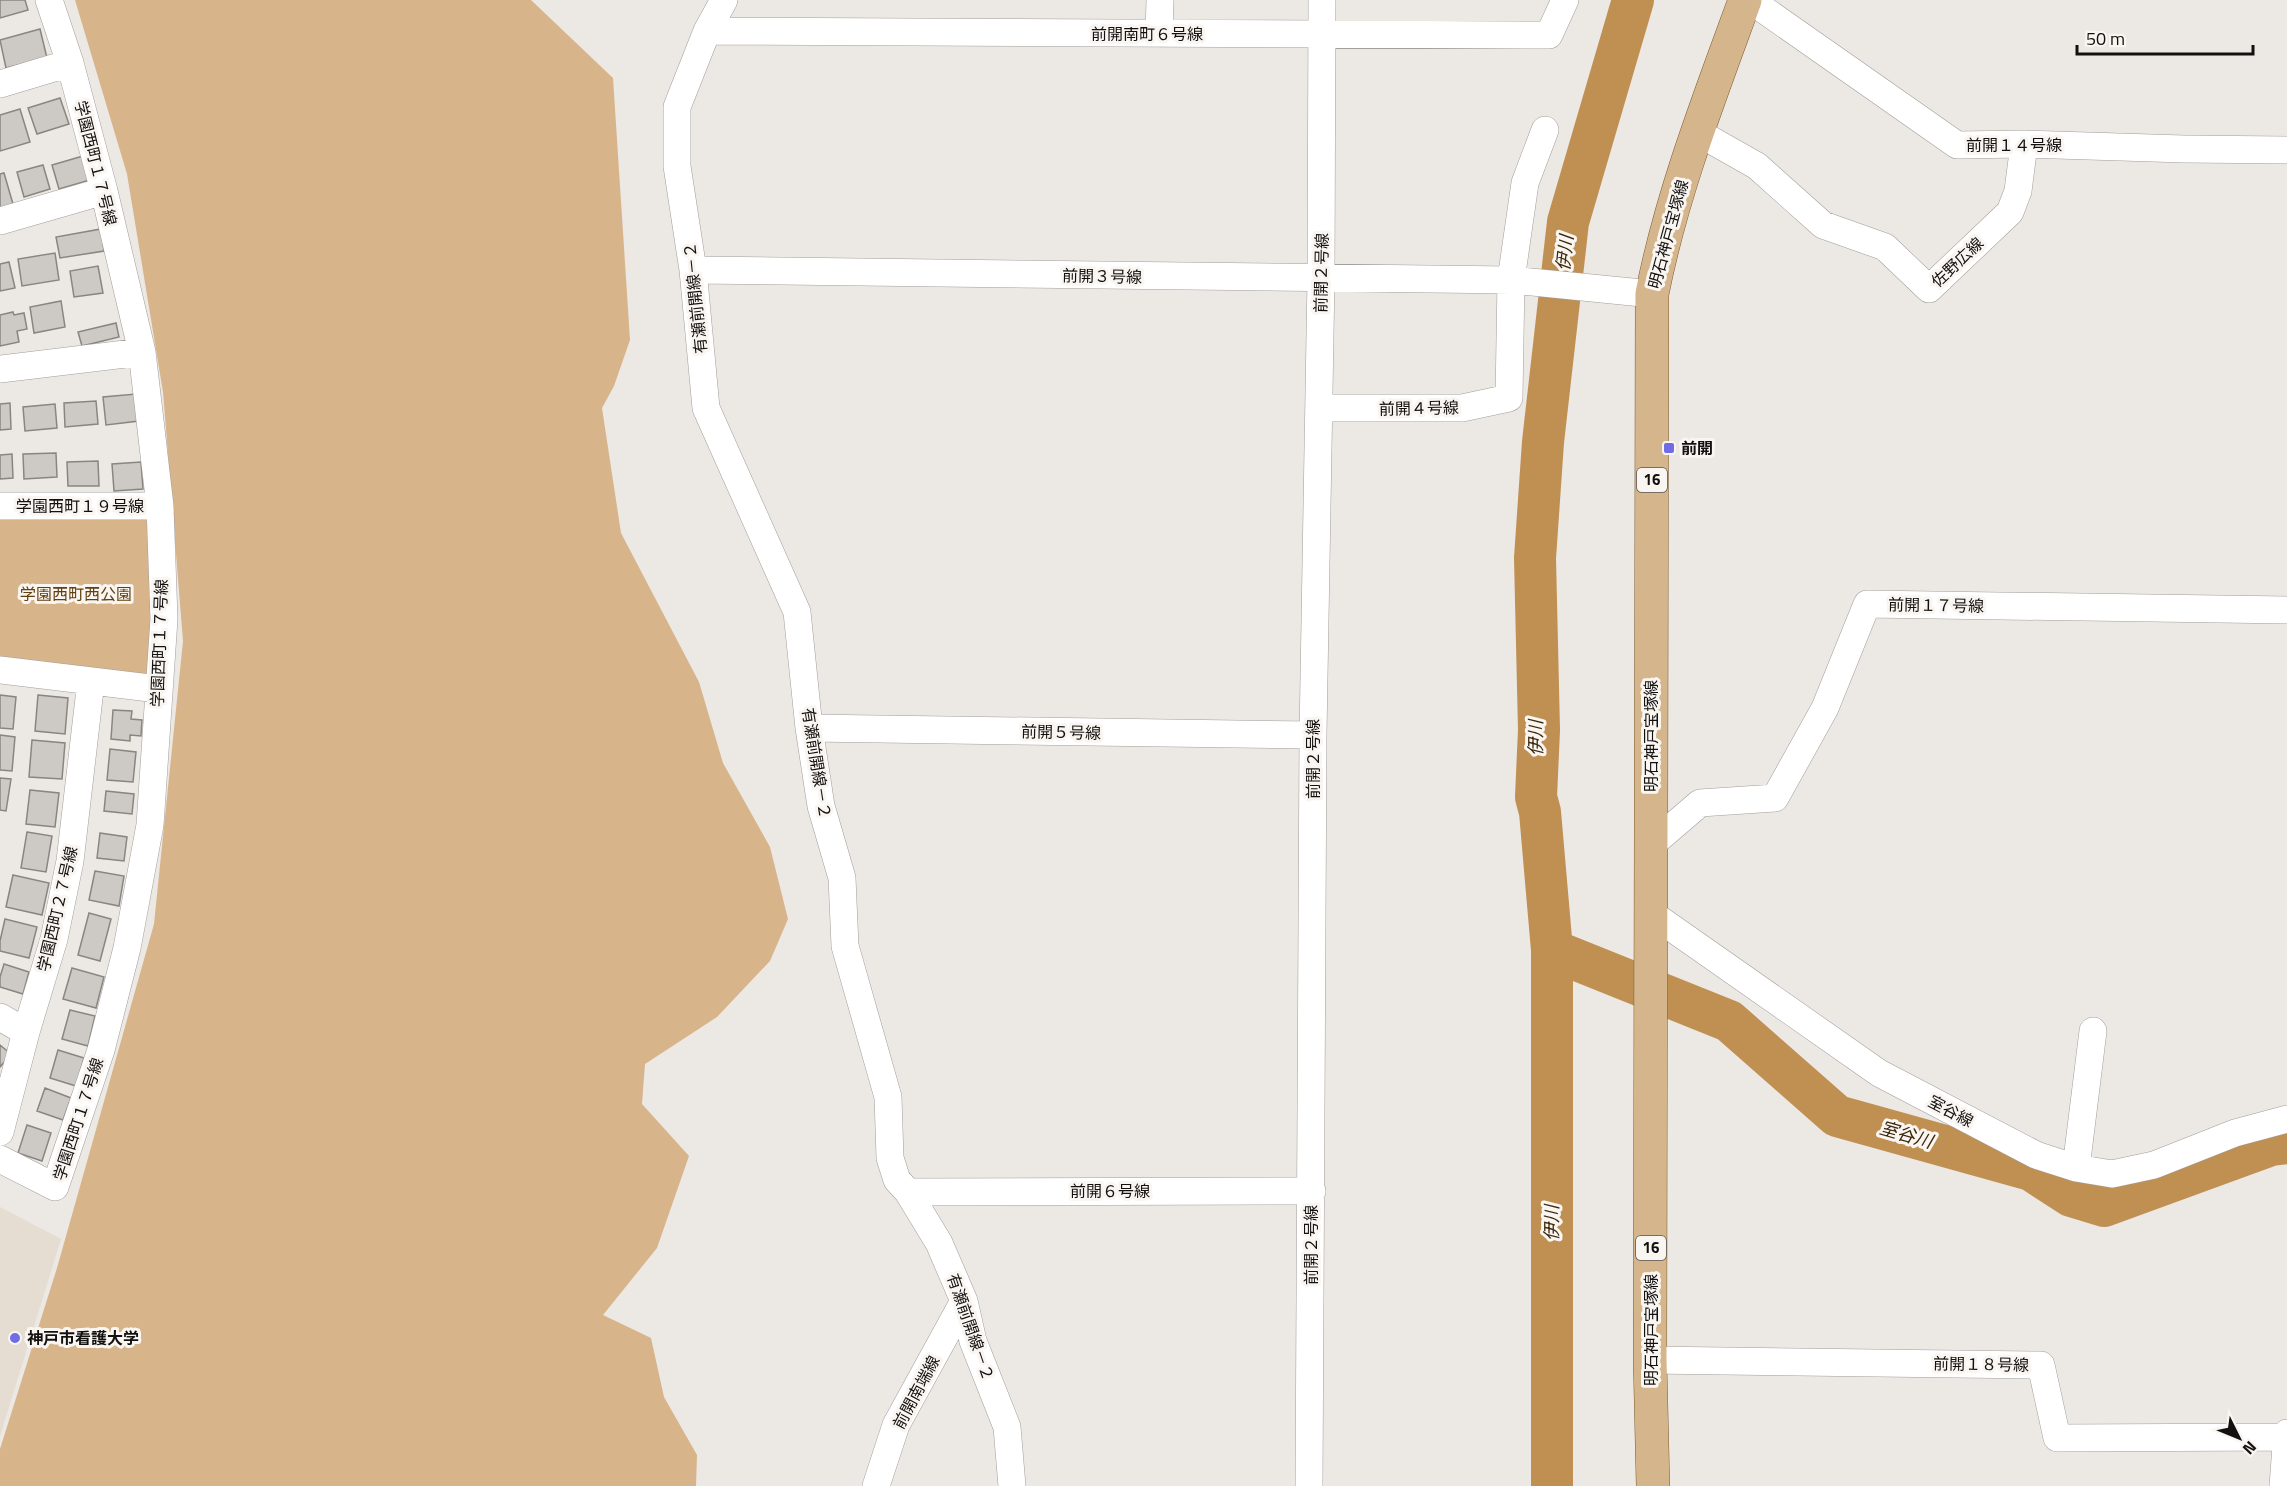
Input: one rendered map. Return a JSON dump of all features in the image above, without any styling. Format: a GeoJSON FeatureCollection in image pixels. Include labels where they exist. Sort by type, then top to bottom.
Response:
{"type":"FeatureCollection","features":[{"type":"Feature","properties":{"kind":"main road","name":"明石神戸宝塚線"},"geometry":{"type":"LineString","coordinates":[[1653,1486],[1650,1360],[1652,914],[1640,293],[1659,255],[1697,132],[1748,0]]}},
{"type":"Feature","properties":{"kind":"street","name":"学園西町１７号線"},"geometry":{"type":"LineString","coordinates":[[0,1159],[55,1187],[101,1050],[127,948],[150,825],[164,619],[160,506],[142,352],[104,191],[70,63],[49,0]]}},
{"type":"Feature","properties":{"kind":"street","name":"有瀬前開線－２"},"geometry":{"type":"LineString","coordinates":[[724,0],[707,31],[677,107],[677,166],[693,270],[706,408],[797,612],[809,729],[821,806],[843,878],[845,946],[888,1097],[890,1158],[897,1180],[908,1192],[939,1243],[964,1301],[973,1341],[1007,1426],[1012,1486]]}},
{"type":"Feature","properties":{"kind":"street"},"geometry":{"type":"LineString","coordinates":[[1159,34],[1160,0]]}},
{"type":"Feature","properties":{"kind":"street","name":"前開２号線"},"geometry":{"type":"LineString","coordinates":[[1310,1486],[1313,735],[1321,278],[1322,0]]}},
{"type":"Feature","properties":{"kind":"street","name":"前開南町６号線"},"geometry":{"type":"LineString","coordinates":[[707,31],[1549,35],[1565,0]]}},
{"type":"Feature","properties":{"kind":"street","name":"前開１４号線"},"geometry":{"type":"LineString","coordinates":[[1748,0],[1958,145],[2024,144],[2287,150]]}},
{"type":"Feature","properties":{"kind":"street"},"geometry":{"type":"LineString","coordinates":[[0,84],[70,63]]}},
{"type":"Feature","properties":{"kind":"street"},"geometry":{"type":"LineString","coordinates":[[1545,130],[1525,183],[1511,280],[1640,293]]}},
{"type":"Feature","properties":{"kind":"street","name":"佐野広線"},"geometry":{"type":"LineString","coordinates":[[1697,132],[1757,166],[1823,225],[1885,247],[1929,289],[2010,212],[2018,191],[2024,144]]}},
{"type":"Feature","properties":{"kind":"street"},"geometry":{"type":"LineString","coordinates":[[0,221],[104,191]]}},
{"type":"Feature","properties":{"kind":"street","name":"前開３号線"},"geometry":{"type":"LineString","coordinates":[[693,270],[1511,280]]}},
{"type":"Feature","properties":{"kind":"street","name":"前開４号線"},"geometry":{"type":"LineString","coordinates":[[1319,408],[1462,408],[1509,398],[1511,280]]}},
{"type":"Feature","properties":{"kind":"street"},"geometry":{"type":"LineString","coordinates":[[0,369],[142,352]]}},
{"type":"Feature","properties":{"kind":"street","name":"学園西町１９号線"},"geometry":{"type":"LineString","coordinates":[[0,506],[160,506]]}},
{"type":"Feature","properties":{"kind":"street","name":"前開１７号線"},"geometry":{"type":"LineString","coordinates":[[1651,845],[1700,802],[1775,798],[1825,708],[1867,604],[2287,610]]}},
{"type":"Feature","properties":{"kind":"street"},"geometry":{"type":"LineString","coordinates":[[0,670],[158,689]]}},
{"type":"Feature","properties":{"kind":"street","name":"学園西町２７号線"},"geometry":{"type":"LineString","coordinates":[[0,1132],[26,1032],[54,939],[70,861],[91,681]]}},
{"type":"Feature","properties":{"kind":"street","name":"前開５号線"},"geometry":{"type":"LineString","coordinates":[[809,729],[1313,735]]}},
{"type":"Feature","properties":{"kind":"street","name":"室谷線"},"geometry":{"type":"LineString","coordinates":[[1652,914],[1879,1073],[2036,1155],[2076,1168],[2112,1174],[2154,1165],[2235,1133],[2287,1119]]}},
{"type":"Feature","properties":{"kind":"street"},"geometry":{"type":"LineString","coordinates":[[0,1017],[26,1032]]}},
{"type":"Feature","properties":{"kind":"street"},"geometry":{"type":"LineString","coordinates":[[2076,1168],[2093,1031]]}},
{"type":"Feature","properties":{"kind":"street","name":"前開６号線"},"geometry":{"type":"LineString","coordinates":[[908,1192],[1312,1191]]}},
{"type":"Feature","properties":{"kind":"street","name":"前開南端線"},"geometry":{"type":"LineString","coordinates":[[876,1486],[896,1425],[964,1301]]}},
{"type":"Feature","properties":{"kind":"street","name":"前開１８号線"},"geometry":{"type":"LineString","coordinates":[[1650,1360],[2041,1365],[2057,1438],[2287,1436]]}},
{"type":"Feature","properties":{"kind":"street"},"geometry":{"type":"LineString","coordinates":[[2283,1486],[2287,1436]]}},
{"type":"Feature","properties":{"kind":"shaded area","name":"神戸市看護大学"},"geometry":{"type":"Polygon","coordinates":[[[0,1207],[61,1239],[0,1436],[0,1207]]]}},
{"type":"Feature","properties":{"kind":"green space"},"geometry":{"type":"Polygon","coordinates":[[[75,0],[531,0],[613,78],[630,340],[614,386],[602,408],[621,533],[699,682],[723,763],[770,847],[788,919],[770,961],[717,1017],[645,1064],[642,1104],[689,1156],[657,1248],[603,1315],[651,1338],[664,1397],[697,1455],[696,1486],[0,1486],[0,1449],[57,1268],[154,924],[183,641],[163,392],[127,174],[75,0]]]}},
{"type":"Feature","properties":{"kind":"green space","name":"学園西町西公園"},"geometry":{"type":"Polygon","coordinates":[[[140,513],[152,526],[151,668],[140,680],[0,663],[0,517],[140,513]]]}},
{"type":"Feature","properties":{"kind":"building"},"geometry":{"type":"Polygon","coordinates":[[[0,0],[25,0],[28,10],[0,18],[0,0]]]}},
{"type":"Feature","properties":{"kind":"building"},"geometry":{"type":"Polygon","coordinates":[[[40,29],[47,58],[6,68],[0,40],[40,29]]]}},
{"type":"Feature","properties":{"kind":"building"},"geometry":{"type":"Polygon","coordinates":[[[60,98],[69,124],[37,134],[28,108],[60,98]]]}},
{"type":"Feature","properties":{"kind":"building"},"geometry":{"type":"Polygon","coordinates":[[[20,109],[30,142],[0,151],[0,115],[20,109]]]}},
{"type":"Feature","properties":{"kind":"building"},"geometry":{"type":"Polygon","coordinates":[[[83,156],[90,180],[59,189],[52,165],[83,156]]]}},
{"type":"Feature","properties":{"kind":"building"},"geometry":{"type":"Polygon","coordinates":[[[43,165],[50,189],[24,197],[17,172],[43,165]]]}},
{"type":"Feature","properties":{"kind":"building"},"geometry":{"type":"Polygon","coordinates":[[[4,173],[13,204],[0,208],[0,174],[4,173]]]}},
{"type":"Feature","properties":{"kind":"building"},"geometry":{"type":"Polygon","coordinates":[[[101,229],[104,251],[60,258],[56,237],[101,229]]]}},
{"type":"Feature","properties":{"kind":"building"},"geometry":{"type":"Polygon","coordinates":[[[55,253],[59,280],[22,286],[18,259],[55,253]]]}},
{"type":"Feature","properties":{"kind":"building"},"geometry":{"type":"Polygon","coordinates":[[[9,262],[15,288],[0,291],[0,264],[9,262]]]}},
{"type":"Feature","properties":{"kind":"building"},"geometry":{"type":"Polygon","coordinates":[[[98,266],[103,293],[74,297],[70,271],[98,266]]]}},
{"type":"Feature","properties":{"kind":"building"},"geometry":{"type":"Polygon","coordinates":[[[61,301],[65,327],[34,333],[30,307],[61,301]]]}},
{"type":"Feature","properties":{"kind":"building"},"geometry":{"type":"Polygon","coordinates":[[[13,312],[14,315],[24,313],[27,329],[17,331],[19,342],[0,346],[0,315],[13,312]]]}},
{"type":"Feature","properties":{"kind":"building"},"geometry":{"type":"Polygon","coordinates":[[[116,323],[119,337],[82,346],[78,332],[116,323]]]}},
{"type":"Feature","properties":{"kind":"building"},"geometry":{"type":"Polygon","coordinates":[[[136,394],[139,421],[106,425],[103,397],[136,394]]]}},
{"type":"Feature","properties":{"kind":"building"},"geometry":{"type":"Polygon","coordinates":[[[96,401],[98,424],[65,427],[64,403],[96,401]]]}},
{"type":"Feature","properties":{"kind":"building"},"geometry":{"type":"Polygon","coordinates":[[[10,403],[11,429],[0,430],[0,404],[10,403]]]}},
{"type":"Feature","properties":{"kind":"building"},"geometry":{"type":"Polygon","coordinates":[[[55,404],[57,428],[25,431],[23,407],[55,404]]]}},
{"type":"Feature","properties":{"kind":"building"},"geometry":{"type":"Polygon","coordinates":[[[56,453],[57,477],[24,479],[23,454],[56,453]]]}},
{"type":"Feature","properties":{"kind":"building"},"geometry":{"type":"Polygon","coordinates":[[[12,454],[13,478],[0,479],[0,455],[12,454]]]}},
{"type":"Feature","properties":{"kind":"building"},"geometry":{"type":"Polygon","coordinates":[[[98,461],[99,486],[68,486],[67,462],[98,461]]]}},
{"type":"Feature","properties":{"kind":"building"},"geometry":{"type":"Polygon","coordinates":[[[141,462],[143,489],[114,491],[112,464],[141,462]]]}},
{"type":"Feature","properties":{"kind":"building"},"geometry":{"type":"Polygon","coordinates":[[[0,695],[16,697],[13,729],[0,728],[0,695]]]}},
{"type":"Feature","properties":{"kind":"building"},"geometry":{"type":"Polygon","coordinates":[[[38,695],[68,698],[65,734],[35,731],[38,695]]]}},
{"type":"Feature","properties":{"kind":"building"},"geometry":{"type":"Polygon","coordinates":[[[113,710],[132,711],[131,719],[142,720],[141,736],[130,735],[130,741],[111,739],[113,710]]]}},
{"type":"Feature","properties":{"kind":"building"},"geometry":{"type":"Polygon","coordinates":[[[0,735],[15,737],[12,771],[0,770],[0,735]]]}},
{"type":"Feature","properties":{"kind":"building"},"geometry":{"type":"Polygon","coordinates":[[[32,740],[65,743],[62,779],[29,777],[32,740]]]}},
{"type":"Feature","properties":{"kind":"building"},"geometry":{"type":"Polygon","coordinates":[[[110,749],[136,752],[133,782],[107,780],[110,749]]]}},
{"type":"Feature","properties":{"kind":"building"},"geometry":{"type":"Polygon","coordinates":[[[0,778],[11,779],[6,811],[0,810],[0,778]]]}},
{"type":"Feature","properties":{"kind":"building"},"geometry":{"type":"Polygon","coordinates":[[[30,790],[59,793],[55,827],[26,824],[30,790]]]}},
{"type":"Feature","properties":{"kind":"building"},"geometry":{"type":"Polygon","coordinates":[[[106,791],[134,794],[132,814],[104,811],[106,791]]]}},
{"type":"Feature","properties":{"kind":"building"},"geometry":{"type":"Polygon","coordinates":[[[27,832],[52,836],[46,872],[21,868],[27,832]]]}},
{"type":"Feature","properties":{"kind":"building"},"geometry":{"type":"Polygon","coordinates":[[[100,833],[127,837],[124,861],[97,858],[100,833]]]}},
{"type":"Feature","properties":{"kind":"building"},"geometry":{"type":"Polygon","coordinates":[[[95,871],[124,876],[119,906],[89,900],[95,871]]]}},
{"type":"Feature","properties":{"kind":"building"},"geometry":{"type":"Polygon","coordinates":[[[13,875],[49,883],[42,915],[6,907],[13,875]]]}},
{"type":"Feature","properties":{"kind":"building"},"geometry":{"type":"Polygon","coordinates":[[[89,913],[111,919],[100,961],[78,955],[89,913]]]}},
{"type":"Feature","properties":{"kind":"building"},"geometry":{"type":"Polygon","coordinates":[[[5,919],[37,927],[29,958],[0,951],[5,919]]]}},
{"type":"Feature","properties":{"kind":"building"},"geometry":{"type":"Polygon","coordinates":[[[4,964],[29,972],[23,994],[0,987],[4,964]]]}},
{"type":"Feature","properties":{"kind":"building"},"geometry":{"type":"Polygon","coordinates":[[[72,968],[104,977],[96,1008],[63,999],[72,968]]]}},
{"type":"Feature","properties":{"kind":"building"},"geometry":{"type":"Polygon","coordinates":[[[70,1010],[95,1016],[88,1046],[62,1039],[70,1010]]]}},
{"type":"Feature","properties":{"kind":"building"},"geometry":{"type":"Polygon","coordinates":[[[0,1045],[11,1054],[0,1067],[0,1045]]]}},
{"type":"Feature","properties":{"kind":"building"},"geometry":{"type":"Polygon","coordinates":[[[58,1050],[84,1058],[76,1086],[50,1078],[58,1050]]]}},
{"type":"Feature","properties":{"kind":"building"},"geometry":{"type":"Polygon","coordinates":[[[45,1088],[71,1098],[63,1120],[37,1111],[45,1088]]]}},
{"type":"Feature","properties":{"kind":"building"},"geometry":{"type":"Polygon","coordinates":[[[27,1125],[51,1133],[42,1161],[18,1153],[27,1125]]]}},
{"type":"Feature","properties":{"kind":"waterway","name":"伊川"},"geometry":{"type":"LineString","coordinates":[[1552,1486],[1552,950],[1540,812],[1536,797],[1539,730],[1535,558],[1543,442],[1568,222],[1633,0]]}},
{"type":"Feature","properties":{"kind":"waterway","name":"室谷川"},"geometry":{"type":"LineString","coordinates":[[1552,950],[1729,1021],[1837,1116],[2031,1170],[2071,1196],[2104,1206],[2271,1145],[2287,1143]]}},
{"type":"Feature","properties":{"kind":"place","name":"前開"},"geometry":{"type":"Point","coordinates":[1669,448]}},
{"type":"Feature","properties":{"kind":"place","name":"神戸市看護大学"},"geometry":{"type":"Point","coordinates":[15,1338]}}]}
